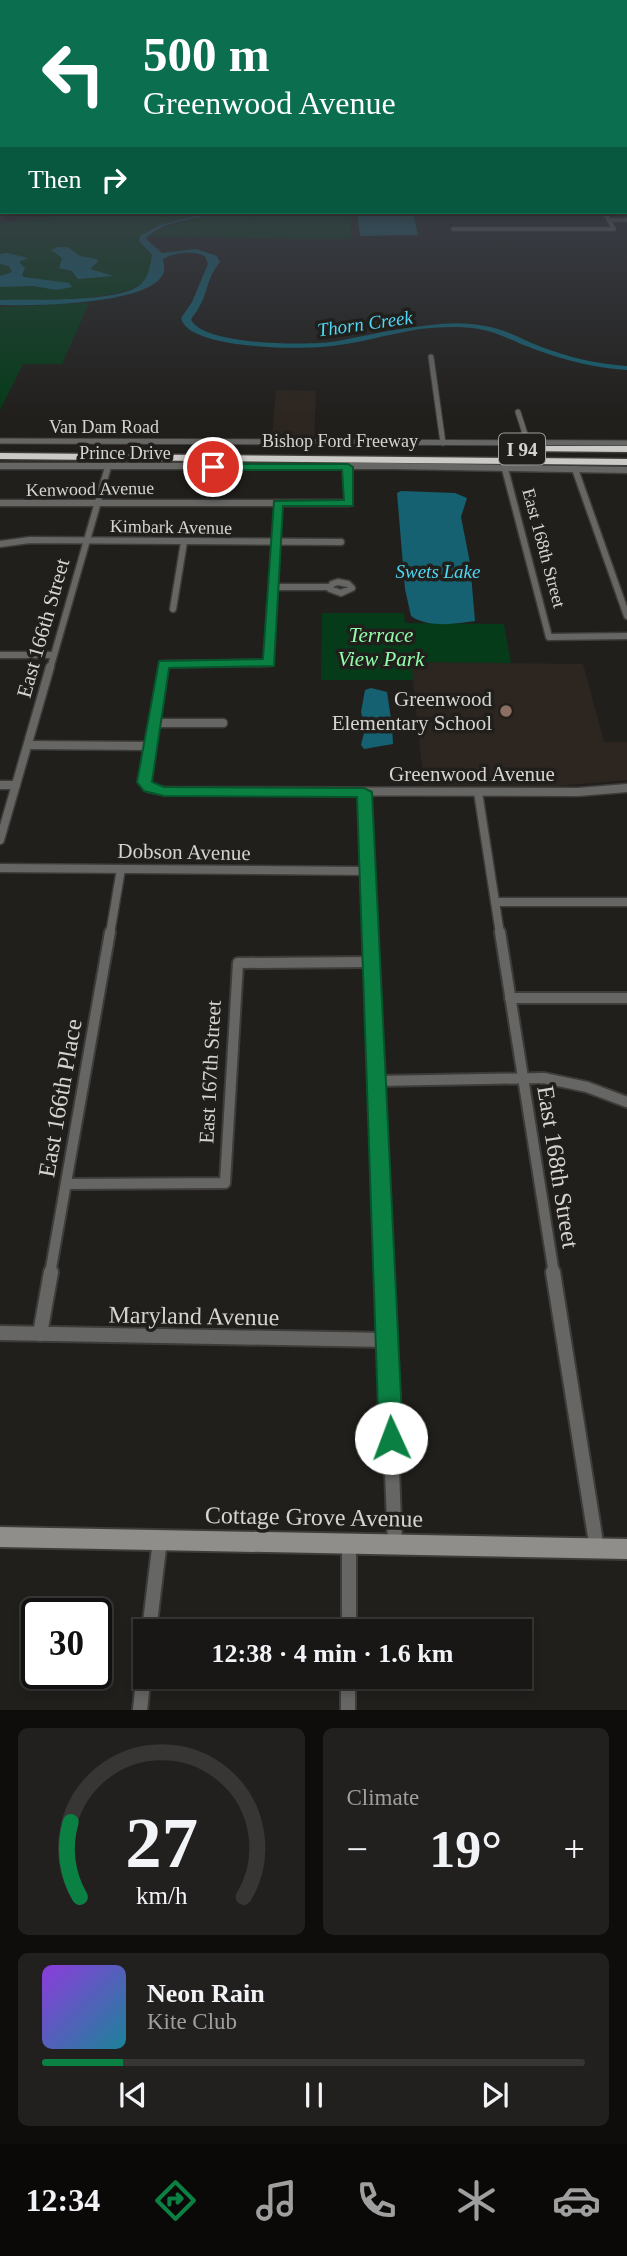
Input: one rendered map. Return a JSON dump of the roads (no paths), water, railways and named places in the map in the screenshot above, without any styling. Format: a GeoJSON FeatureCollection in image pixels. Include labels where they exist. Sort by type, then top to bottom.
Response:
{"type":"FeatureCollection","features":[{"type":"Feature","properties":{"kind":"highway","name":"Bishop Ford Freeway"},"geometry":{"type":"LineString","coordinates":[[0,449],[627,451]]}},
{"type":"Feature","properties":{"kind":"highway","name":"Bishop Ford Freeway"},"geometry":{"type":"LineString","coordinates":[[0,456],[508,464],[627,460]]}},
{"type":"Feature","properties":{"kind":"street"},"geometry":{"type":"LineString","coordinates":[[431,357],[443,443]]}},
{"type":"Feature","properties":{"kind":"street"},"geometry":{"type":"LineString","coordinates":[[518,412],[528,443]]}},
{"type":"Feature","properties":{"kind":"street","name":"Van Dam Road"},"geometry":{"type":"LineString","coordinates":[[0,441],[627,443]]}},
{"type":"Feature","properties":{"kind":"street","name":"Prince Drive"},"geometry":{"type":"LineString","coordinates":[[0,466],[348,467],[508,464],[575,470],[627,470]]}},
{"type":"Feature","properties":{"kind":"street","name":"East 168th Street"},"geometry":{"type":"LineString","coordinates":[[508,464],[550,637],[627,636]]}},
{"type":"Feature","properties":{"kind":"street","name":"East 166th Street"},"geometry":{"type":"LineString","coordinates":[[0,840],[108,467]]}},
{"type":"Feature","properties":{"kind":"street","name":"Kenwood Avenue"},"geometry":{"type":"LineString","coordinates":[[0,503],[349,503],[348,467]]}},
{"type":"Feature","properties":{"kind":"street"},"geometry":{"type":"LineString","coordinates":[[575,470],[624,599],[627,616]]}},
{"type":"Feature","properties":{"kind":"street"},"geometry":{"type":"LineString","coordinates":[[149,788],[145,777],[163,664],[269,663],[278,503]]}},
{"type":"Feature","properties":{"kind":"street","name":"Kimbark Avenue"},"geometry":{"type":"LineString","coordinates":[[0,544],[24,540],[341,542]]}},
{"type":"Feature","properties":{"kind":"street"},"geometry":{"type":"LineString","coordinates":[[173,609],[184,542]]}},
{"type":"Feature","properties":{"kind":"street"},"geometry":{"type":"LineString","coordinates":[[273,587],[330,587]]}},
{"type":"Feature","properties":{"kind":"street"},"geometry":{"type":"LineString","coordinates":[[0,655],[53,655]]}},
{"type":"Feature","properties":{"kind":"street"},"geometry":{"type":"LineString","coordinates":[[154,723],[223,723]]}},
{"type":"Feature","properties":{"kind":"street"},"geometry":{"type":"LineString","coordinates":[[27,745],[150,746]]}},
{"type":"Feature","properties":{"kind":"street"},"geometry":{"type":"LineString","coordinates":[[0,785],[16,785]]}},
{"type":"Feature","properties":{"kind":"street","name":"Greenwood Avenue"},"geometry":{"type":"LineString","coordinates":[[149,788],[164,791],[364,792],[578,792],[627,788]]}},
{"type":"Feature","properties":{"kind":"street"},"geometry":{"type":"LineString","coordinates":[[364,792],[395,1545]]}},
{"type":"Feature","properties":{"kind":"street","name":"East 168th Street"},"geometry":{"type":"LineString","coordinates":[[478,792],[597,1549]]}},
{"type":"Feature","properties":{"kind":"street","name":"Dobson Avenue"},"geometry":{"type":"LineString","coordinates":[[0,868],[367,872]]}},
{"type":"Feature","properties":{"kind":"street","name":"East 166th Place"},"geometry":{"type":"LineString","coordinates":[[40,1334],[121,869]]}},
{"type":"Feature","properties":{"kind":"street"},"geometry":{"type":"LineString","coordinates":[[495,902],[627,902]]}},
{"type":"Feature","properties":{"kind":"street","name":"East 167th Street"},"geometry":{"type":"LineString","coordinates":[[67,1184],[225,1183],[238,963],[371,962]]}},
{"type":"Feature","properties":{"kind":"street"},"geometry":{"type":"LineString","coordinates":[[510,998],[627,998]]}},
{"type":"Feature","properties":{"kind":"street"},"geometry":{"type":"LineString","coordinates":[[376,1081],[523,1077],[572,1083],[627,1102]]}},
{"type":"Feature","properties":{"kind":"street","name":"Maryland Avenue"},"geometry":{"type":"LineString","coordinates":[[0,1333],[387,1340]]}},
{"type":"Feature","properties":{"kind":"street","name":"Cottage Grove Avenue"},"geometry":{"type":"LineString","coordinates":[[0,1537],[627,1549]]}},
{"type":"Feature","properties":{"kind":"street"},"geometry":{"type":"LineString","coordinates":[[150,1619],[160,1540]]}},
{"type":"Feature","properties":{"kind":"street"},"geometry":{"type":"LineString","coordinates":[[349,1544],[349,1619]]}},
{"type":"Feature","properties":{"kind":"street"},"geometry":{"type":"LineString","coordinates":[[140,1710],[142,1689]]}},
{"type":"Feature","properties":{"kind":"street"},"geometry":{"type":"LineString","coordinates":[[348,1689],[348,1710]]}},
{"type":"Feature","properties":{"kind":"water"},"geometry":{"type":"Polygon","coordinates":[[[0,256],[28,258],[19,262],[25,268],[22,275],[24,277],[69,283],[72,287],[57,290],[33,286],[0,287],[0,276],[12,272],[9,266],[0,264],[0,256]]]}},
{"type":"Feature","properties":{"kind":"water"},"geometry":{"type":"Polygon","coordinates":[[[59,256],[97,259],[98,262],[90,269],[114,276],[78,279],[72,271],[59,268],[62,258],[59,256]]]}},
{"type":"Feature","properties":{"kind":"water"},"geometry":{"type":"Polygon","coordinates":[[[152,256],[171,256],[163,259],[163,274],[153,284],[136,292],[88,302],[0,305],[0,300],[52,300],[113,295],[129,291],[143,282],[152,256]]]}},
{"type":"Feature","properties":{"kind":"water"},"geometry":{"type":"Polygon","coordinates":[[[205,256],[217,256],[220,262],[191,319],[199,328],[215,335],[259,342],[325,343],[432,325],[475,324],[499,329],[571,357],[627,366],[627,370],[568,360],[493,333],[465,327],[420,329],[321,347],[244,345],[202,336],[188,328],[181,318],[192,302],[208,264],[205,256]]]}},
{"type":"Feature","properties":{"kind":"water","name":"Swets Lake"},"geometry":{"type":"Polygon","coordinates":[[[397,493],[455,493],[467,498],[461,517],[470,563],[475,621],[434,624],[411,616],[405,589],[397,493]]]}},
{"type":"Feature","properties":{"kind":"water"},"geometry":{"type":"Polygon","coordinates":[[[371,688],[387,692],[391,719],[387,723],[392,726],[393,744],[364,749],[361,745],[365,729],[361,712],[365,690],[371,688]]]}},
{"type":"Feature","properties":{"kind":"place","name":"Greenwood Elementary School"},"geometry":{"type":"Point","coordinates":[506,711]}},
{"type":"Feature","properties":{"kind":"water label","name":"Thorn Creek"},"geometry":{"type":"Point","coordinates":[365,323]}},
{"type":"Feature","properties":{"kind":"park label","name":"Terrace View Park"},"geometry":{"type":"Point","coordinates":[381,647]}}]}
